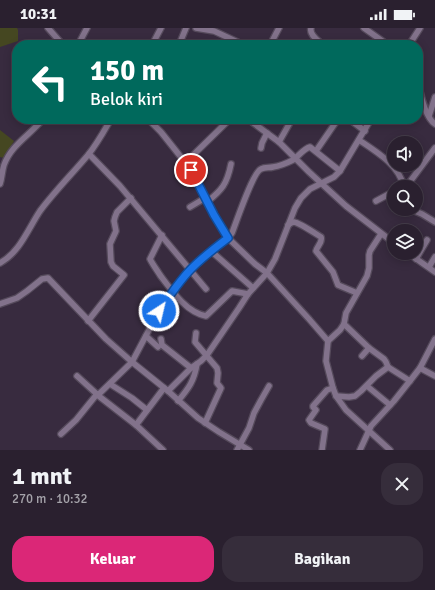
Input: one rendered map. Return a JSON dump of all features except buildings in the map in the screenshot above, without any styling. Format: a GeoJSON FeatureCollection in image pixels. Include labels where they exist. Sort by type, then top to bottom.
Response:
{"type":"FeatureCollection","features":[{"type":"Feature","properties":{"kind":"street"},"geometry":{"type":"LineString","coordinates":[[48,28],[58,40]]}},
{"type":"Feature","properties":{"kind":"street"},"geometry":{"type":"LineString","coordinates":[[81,40],[87,28]]}},
{"type":"Feature","properties":{"kind":"street"},"geometry":{"type":"LineString","coordinates":[[155,40],[161,28]]}},
{"type":"Feature","properties":{"kind":"street"},"geometry":{"type":"LineString","coordinates":[[181,40],[186,28]]}},
{"type":"Feature","properties":{"kind":"street"},"geometry":{"type":"LineString","coordinates":[[196,28],[214,31],[233,40]]}},
{"type":"Feature","properties":{"kind":"street"},"geometry":{"type":"LineString","coordinates":[[273,40],[279,28]]}},
{"type":"Feature","properties":{"kind":"street"},"geometry":{"type":"LineString","coordinates":[[311,28],[311,33],[318,40]]}},
{"type":"Feature","properties":{"kind":"street"},"geometry":{"type":"LineString","coordinates":[[364,28],[381,40]]}},
{"type":"Feature","properties":{"kind":"street"},"geometry":{"type":"LineString","coordinates":[[412,40],[420,28]]}},
{"type":"Feature","properties":{"kind":"street"},"geometry":{"type":"LineString","coordinates":[[428,116],[435,96]]}},
{"type":"Feature","properties":{"kind":"street"},"geometry":{"type":"LineString","coordinates":[[423,100],[428,116],[435,124]]}},
{"type":"Feature","properties":{"kind":"street"},"geometry":{"type":"LineString","coordinates":[[0,184],[8,155],[38,124]]}},
{"type":"Feature","properties":{"kind":"street"},"geometry":{"type":"LineString","coordinates":[[0,263],[15,251],[40,211],[89,154],[108,124]]}},
{"type":"Feature","properties":{"kind":"street"},"geometry":{"type":"LineString","coordinates":[[153,124],[186,162],[228,238],[255,264],[267,273],[310,319],[328,341]]}},
{"type":"Feature","properties":{"kind":"street"},"geometry":{"type":"LineString","coordinates":[[186,162],[225,124]]}},
{"type":"Feature","properties":{"kind":"street"},"geometry":{"type":"LineString","coordinates":[[255,124],[279,142],[321,184],[346,206],[387,238]]}},
{"type":"Feature","properties":{"kind":"street"},"geometry":{"type":"LineString","coordinates":[[279,142],[289,124]]}},
{"type":"Feature","properties":{"kind":"street"},"geometry":{"type":"LineString","coordinates":[[316,151],[335,124]]}},
{"type":"Feature","properties":{"kind":"street"},"geometry":{"type":"LineString","coordinates":[[356,124],[365,131]]}},
{"type":"Feature","properties":{"kind":"street"},"geometry":{"type":"LineString","coordinates":[[136,425],[147,410],[166,390],[207,355],[248,294],[267,273],[295,208],[301,198],[310,189],[334,177],[340,171],[368,124]]}},
{"type":"Feature","properties":{"kind":"street"},"geometry":{"type":"LineString","coordinates":[[261,148],[267,133]]}},
{"type":"Feature","properties":{"kind":"street"},"geometry":{"type":"LineString","coordinates":[[359,140],[390,163],[402,180]]}},
{"type":"Feature","properties":{"kind":"street"},"geometry":{"type":"LineString","coordinates":[[61,434],[132,362],[159,311],[190,270],[232,233],[251,184],[258,171],[261,169],[278,166],[296,158],[308,147],[311,147],[340,171]]}},
{"type":"Feature","properties":{"kind":"street"},"geometry":{"type":"LineString","coordinates":[[410,180],[435,148]]}},
{"type":"Feature","properties":{"kind":"street"},"geometry":{"type":"LineString","coordinates":[[89,154],[131,198],[194,276],[206,288]]}},
{"type":"Feature","properties":{"kind":"street"},"geometry":{"type":"LineString","coordinates":[[190,207],[206,200],[220,191],[228,176],[231,164]]}},
{"type":"Feature","properties":{"kind":"street"},"geometry":{"type":"LineString","coordinates":[[376,201],[387,195]]}},
{"type":"Feature","properties":{"kind":"street"},"geometry":{"type":"LineString","coordinates":[[88,321],[124,275],[113,266],[111,262],[110,244],[116,231],[114,221],[117,212],[131,198]]}},
{"type":"Feature","properties":{"kind":"street"},"geometry":{"type":"LineString","coordinates":[[423,215],[435,222]]}},
{"type":"Feature","properties":{"kind":"street"},"geometry":{"type":"LineString","coordinates":[[288,225],[294,222],[321,237],[322,239],[320,245],[316,251],[333,272],[338,285],[357,293]]}},
{"type":"Feature","properties":{"kind":"street"},"geometry":{"type":"LineString","coordinates":[[381,234],[370,251],[367,276],[346,312],[344,324],[328,341],[326,361],[336,396],[346,410],[390,450]]}},
{"type":"Feature","properties":{"kind":"street"},"geometry":{"type":"LineString","coordinates":[[162,236],[150,259],[172,292],[188,307],[206,316],[232,291],[248,294]]}},
{"type":"Feature","properties":{"kind":"street"},"geometry":{"type":"LineString","coordinates":[[423,247],[427,240]]}},
{"type":"Feature","properties":{"kind":"street"},"geometry":{"type":"LineString","coordinates":[[210,251],[253,288]]}},
{"type":"Feature","properties":{"kind":"street"},"geometry":{"type":"LineString","coordinates":[[429,267],[435,257]]}},
{"type":"Feature","properties":{"kind":"street"},"geometry":{"type":"LineString","coordinates":[[419,260],[435,272]]}},
{"type":"Feature","properties":{"kind":"street"},"geometry":{"type":"LineString","coordinates":[[0,304],[17,298],[42,279],[48,278],[88,321],[132,362],[198,418],[239,448],[249,450]]}},
{"type":"Feature","properties":{"kind":"street"},"geometry":{"type":"LineString","coordinates":[[344,324],[369,348],[384,359],[388,367],[410,381]]}},
{"type":"Feature","properties":{"kind":"street"},"geometry":{"type":"LineString","coordinates":[[196,333],[195,342],[217,368],[217,383],[221,388],[205,423]]}},
{"type":"Feature","properties":{"kind":"street"},"geometry":{"type":"LineString","coordinates":[[146,336],[157,346],[161,339],[162,345],[191,368]]}},
{"type":"Feature","properties":{"kind":"street"},"geometry":{"type":"LineString","coordinates":[[360,450],[373,422],[390,405],[410,381],[420,368],[434,344]]}},
{"type":"Feature","properties":{"kind":"street"},"geometry":{"type":"LineString","coordinates":[[362,356],[369,348]]}},
{"type":"Feature","properties":{"kind":"street"},"geometry":{"type":"LineString","coordinates":[[178,401],[191,384],[195,375],[197,364]]}},
{"type":"Feature","properties":{"kind":"street"},"geometry":{"type":"LineString","coordinates":[[336,396],[349,398],[355,396],[388,367]]}},
{"type":"Feature","properties":{"kind":"street"},"geometry":{"type":"LineString","coordinates":[[420,368],[435,376]]}},
{"type":"Feature","properties":{"kind":"street"},"geometry":{"type":"LineString","coordinates":[[78,376],[106,403],[136,425],[163,450]]}},
{"type":"Feature","properties":{"kind":"street"},"geometry":{"type":"LineString","coordinates":[[110,384],[147,410]]}},
{"type":"Feature","properties":{"kind":"street"},"geometry":{"type":"LineString","coordinates":[[239,448],[249,428],[254,413],[269,386]]}},
{"type":"Feature","properties":{"kind":"street"},"geometry":{"type":"LineString","coordinates":[[367,386],[390,405]]}},
{"type":"Feature","properties":{"kind":"street"},"geometry":{"type":"LineString","coordinates":[[322,450],[325,429],[311,423],[309,420],[316,410],[313,406],[327,390],[333,388]]}},
{"type":"Feature","properties":{"kind":"green space"},"geometry":{"type":"Polygon","coordinates":[[[0,28],[17,28],[18,40],[12,40],[12,43],[0,47],[0,28]]]}},
{"type":"Feature","properties":{"kind":"green space"},"geometry":{"type":"Polygon","coordinates":[[[0,130],[14,141],[4,158],[0,157],[0,130]]]}},
{"type":"Feature","properties":{"kind":"route"},"geometry":{"type":"LineString","coordinates":[[159,311],[191,269],[210,251],[228,238],[202,194],[191,170]]}}]}
